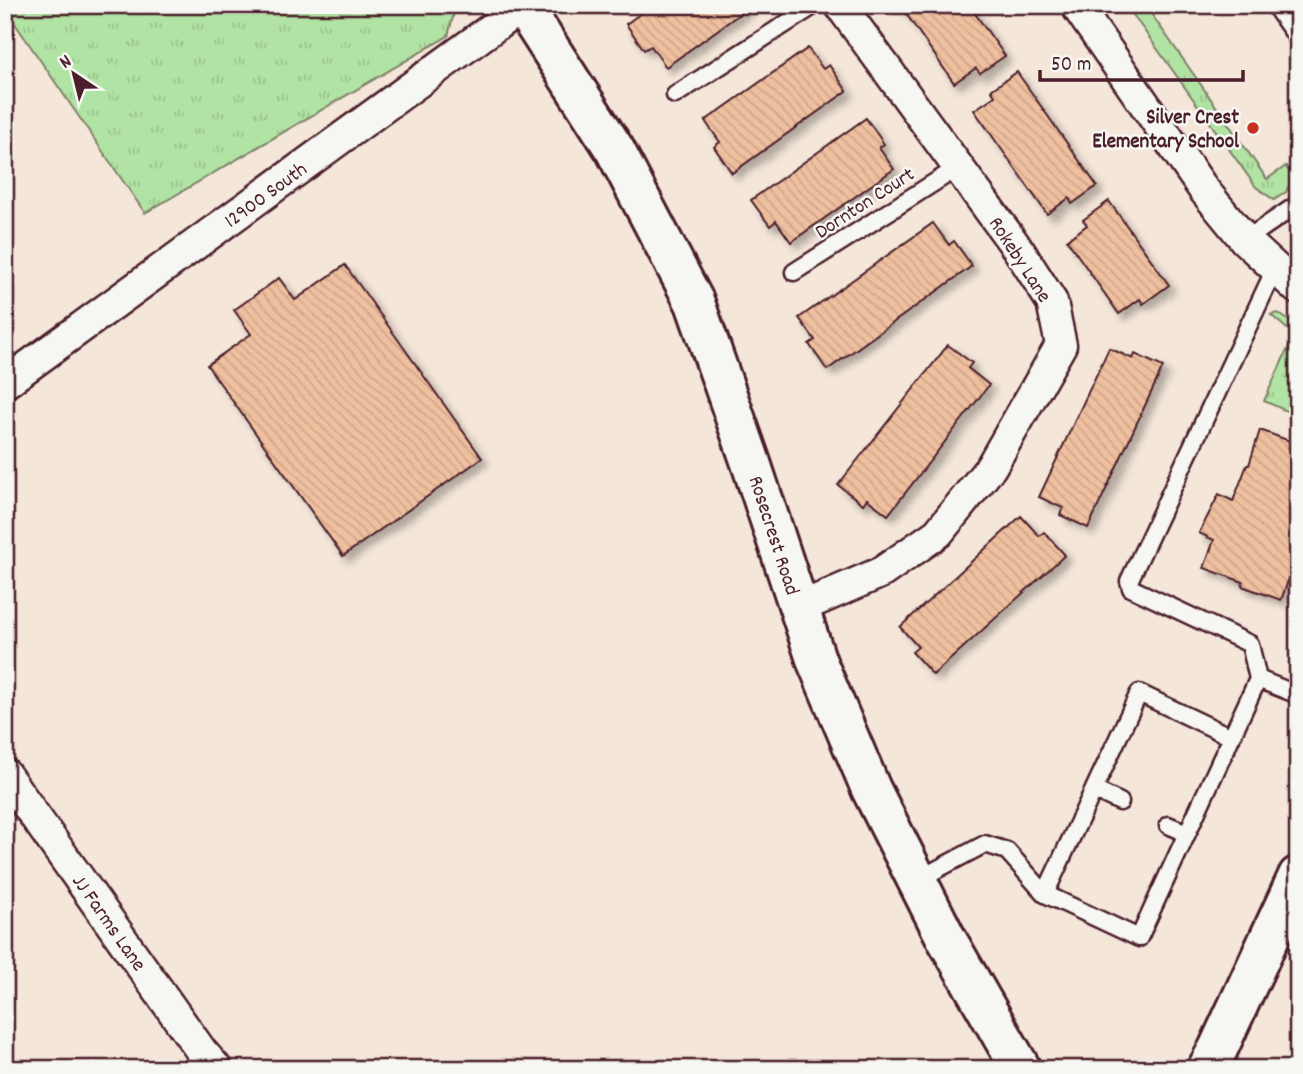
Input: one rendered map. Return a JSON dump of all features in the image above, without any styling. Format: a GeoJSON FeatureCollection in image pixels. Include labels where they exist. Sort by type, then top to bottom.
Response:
{"type":"FeatureCollection","features":[{"type":"Feature","properties":{"kind":"main road","name":"Rosecrest Road"},"geometry":{"type":"LineString","coordinates":[[523,6],[615,150],[695,303],[817,662],[871,789],[946,938],[1021,1069]]}},
{"type":"Feature","properties":{"kind":"main road"},"geometry":{"type":"LineString","coordinates":[[1207,1069],[1298,876]]}},
{"type":"Feature","properties":{"kind":"street","name":"Rokeby Lane"},"geometry":{"type":"LineString","coordinates":[[799,608],[882,572],[938,533],[991,467],[1060,345],[1052,302],[1020,252],[840,5]]}},
{"type":"Feature","properties":{"kind":"street"},"geometry":{"type":"LineString","coordinates":[[1076,5],[1203,190],[1245,240],[1298,289]]}},
{"type":"Feature","properties":{"kind":"street","name":"12900 South"},"geometry":{"type":"LineString","coordinates":[[5,383],[523,6]]}},
{"type":"Feature","properties":{"kind":"street","name":"JJ Farms Lane"},"geometry":{"type":"LineString","coordinates":[[5,774],[202,1052],[217,1069]]}},
{"type":"Feature","properties":{"kind":"lane"},"geometry":{"type":"LineString","coordinates":[[675,95],[815,5]]}},
{"type":"Feature","properties":{"kind":"lane"},"geometry":{"type":"LineString","coordinates":[[1274,5],[1298,39]]}},
{"type":"Feature","properties":{"kind":"lane","name":"Dornton Court"},"geometry":{"type":"LineString","coordinates":[[794,272],[957,168]]}},
{"type":"Feature","properties":{"kind":"lane"},"geometry":{"type":"LineString","coordinates":[[1245,240],[1298,204]]}},
{"type":"Feature","properties":{"kind":"lane"},"geometry":{"type":"LineString","coordinates":[[917,880],[985,844],[1007,851],[1045,894],[1139,938],[1258,679],[1250,644],[1131,588],[1129,580],[1275,269]]}},
{"type":"Feature","properties":{"kind":"lane"},"geometry":{"type":"LineString","coordinates":[[1258,679],[1298,695]]}},
{"type":"Feature","properties":{"kind":"lane"},"geometry":{"type":"LineString","coordinates":[[1045,894],[1139,693],[1231,737]]}},
{"type":"Feature","properties":{"kind":"lane"},"geometry":{"type":"LineString","coordinates":[[1094,790],[1120,802]]}},
{"type":"Feature","properties":{"kind":"lane"},"geometry":{"type":"LineString","coordinates":[[1168,825],[1187,833]]}},
{"type":"Feature","properties":{"kind":"green space"},"geometry":{"type":"Polygon","coordinates":[[[5,5],[456,5],[448,36],[145,213],[5,9],[5,5]]]}},
{"type":"Feature","properties":{"kind":"green space"},"geometry":{"type":"Polygon","coordinates":[[[1126,5],[1145,5],[1267,179],[1286,166],[1293,177],[1286,192],[1274,200],[1256,187],[1126,5]]]}},
{"type":"Feature","properties":{"kind":"green space"},"geometry":{"type":"Polygon","coordinates":[[[1278,313],[1298,327],[1298,416],[1264,401],[1294,335],[1271,315],[1278,313]]]}},
{"type":"Feature","properties":{"kind":"building"},"geometry":{"type":"Polygon","coordinates":[[[652,5],[752,5],[666,67],[651,46],[644,50],[626,24],[652,5]]]}},
{"type":"Feature","properties":{"kind":"building"},"geometry":{"type":"Polygon","coordinates":[[[900,5],[969,5],[1005,56],[980,73],[976,68],[954,83],[900,5]]]}},
{"type":"Feature","properties":{"kind":"building"},"geometry":{"type":"Polygon","coordinates":[[[808,48],[823,69],[829,65],[847,91],[732,173],[714,147],[720,142],[705,121],[808,48]]]}},
{"type":"Feature","properties":{"kind":"building"},"geometry":{"type":"Polygon","coordinates":[[[1017,72],[1097,186],[1072,204],[1069,198],[1047,214],[974,110],[995,96],[991,90],[1017,72]]]}},
{"type":"Feature","properties":{"kind":"building"},"geometry":{"type":"Polygon","coordinates":[[[866,118],[884,144],[879,148],[894,169],[791,242],[776,221],[770,226],[751,200],[866,118]]]}},
{"type":"Feature","properties":{"kind":"building"},"geometry":{"type":"Polygon","coordinates":[[[1109,201],[1169,285],[1143,304],[1140,299],[1119,314],[1067,240],[1087,225],[1083,220],[1109,201]]]}},
{"type":"Feature","properties":{"kind":"building"},"geometry":{"type":"Polygon","coordinates":[[[933,223],[949,245],[954,241],[972,266],[827,370],[809,344],[815,340],[799,318],[933,223]]]}},
{"type":"Feature","properties":{"kind":"building"},"geometry":{"type":"Polygon","coordinates":[[[345,265],[482,458],[343,556],[207,365],[251,334],[234,310],[279,278],[295,300],[345,265]]]}},
{"type":"Feature","properties":{"kind":"building"},"geometry":{"type":"Polygon","coordinates":[[[948,345],[972,363],[968,368],[989,385],[888,515],[867,499],[863,504],[838,485],[948,345]]]}},
{"type":"Feature","properties":{"kind":"building"},"geometry":{"type":"Polygon","coordinates":[[[1109,348],[1133,359],[1135,354],[1163,367],[1088,528],[1060,515],[1063,508],[1039,497],[1109,348]]]}},
{"type":"Feature","properties":{"kind":"building"},"geometry":{"type":"Polygon","coordinates":[[[1260,430],[1295,443],[1298,435],[1298,568],[1296,572],[1292,570],[1281,600],[1204,568],[1214,540],[1199,533],[1219,494],[1233,501],[1249,465],[1260,430]]]}},
{"type":"Feature","properties":{"kind":"building"},"geometry":{"type":"Polygon","coordinates":[[[1021,516],[1039,536],[1044,532],[1065,555],[933,675],[912,652],[918,647],[900,627],[1021,516]]]}},
{"type":"Feature","properties":{"kind":"place","name":"Silver Crest Elementary School"},"geometry":{"type":"Point","coordinates":[1253,128]}}]}
